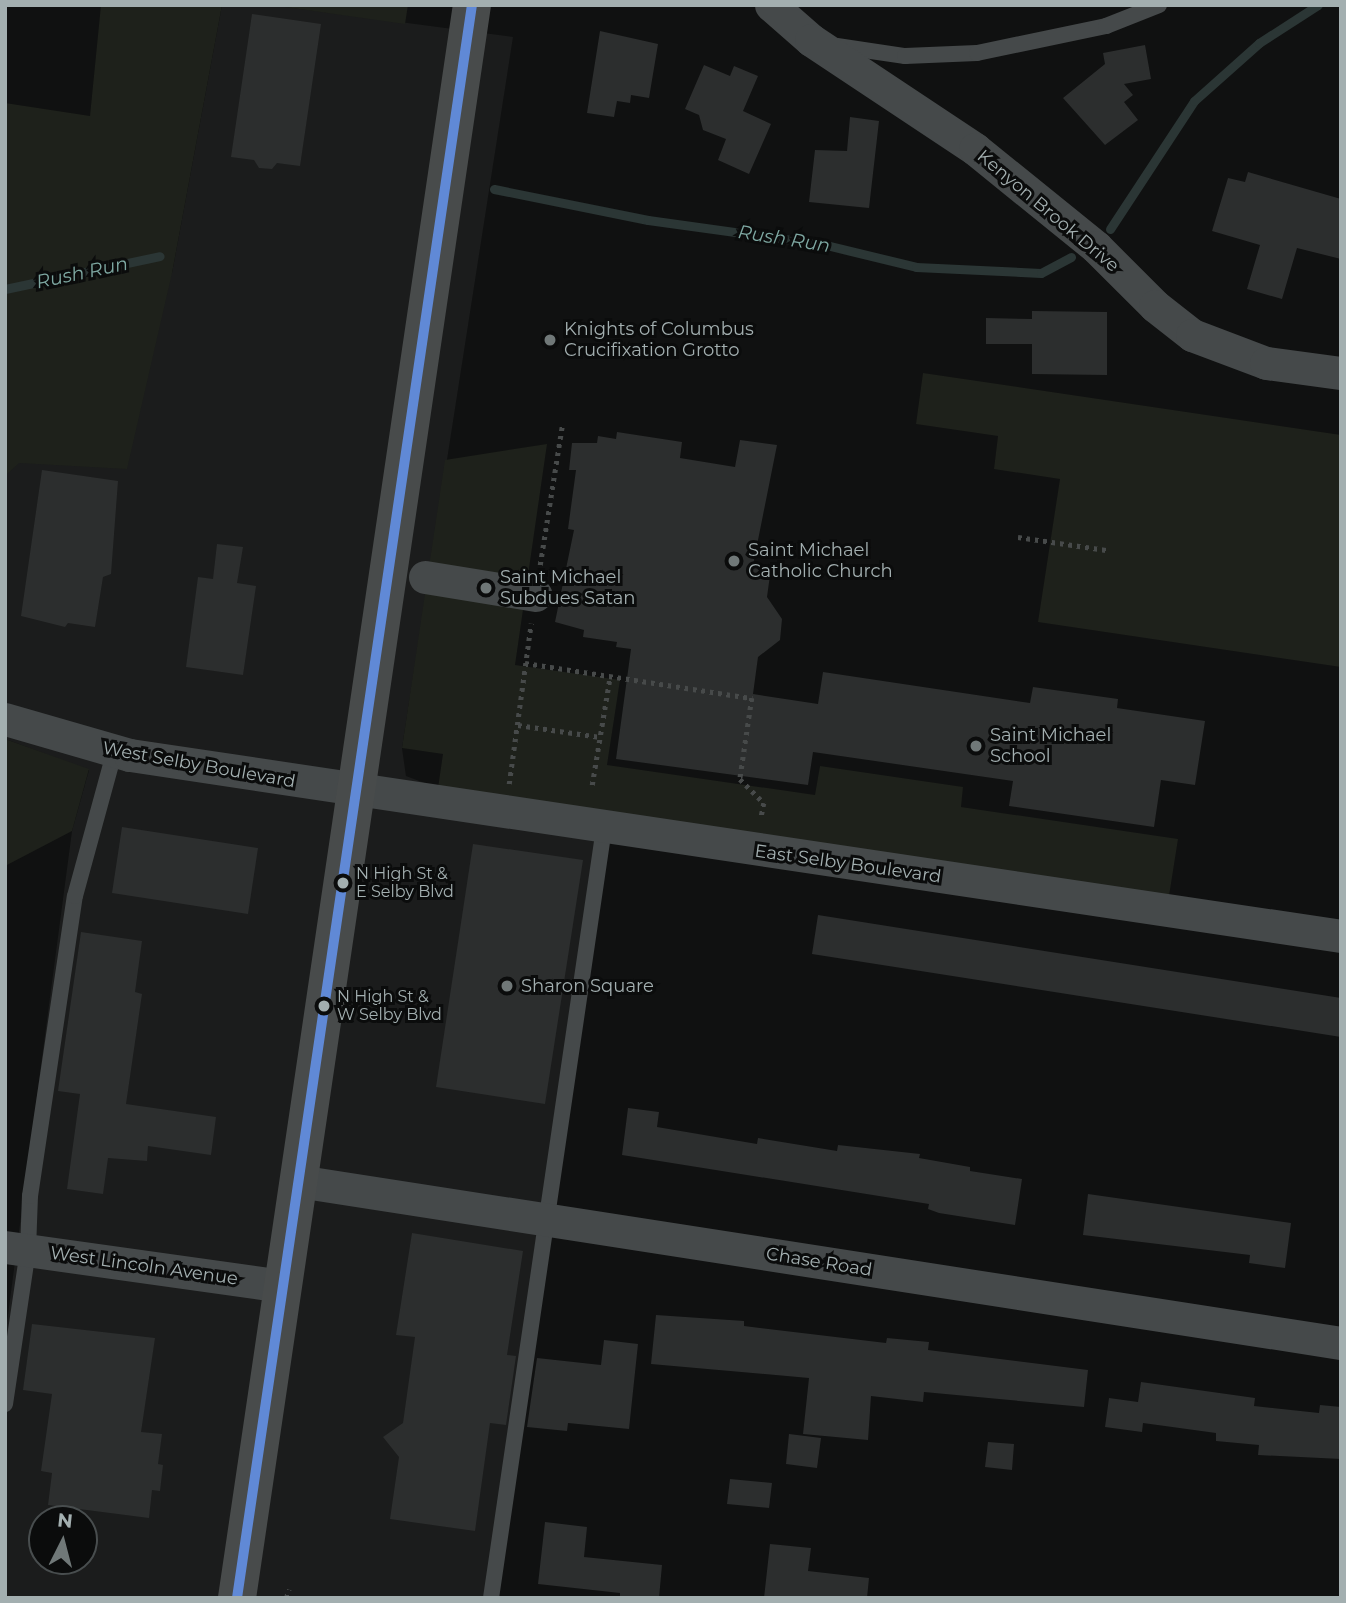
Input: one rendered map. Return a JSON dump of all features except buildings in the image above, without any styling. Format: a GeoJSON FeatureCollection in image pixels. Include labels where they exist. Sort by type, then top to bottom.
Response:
{"type":"FeatureCollection","features":[{"type":"Feature","properties":{"kind":"main road"},"geometry":{"type":"LineString","coordinates":[[237,1598],[472,5]]}},
{"type":"Feature","properties":{"kind":"street","name":"Kenyon Brook Drive"},"geometry":{"type":"LineString","coordinates":[[771,5],[811,40],[975,149],[1096,247],[1155,306],[1192,335],[1266,363],[1341,373]]}},
{"type":"Feature","properties":{"kind":"street"},"geometry":{"type":"LineString","coordinates":[[425,577],[536,595]]}},
{"type":"Feature","properties":{"kind":"street","name":"West Selby Boulevard"},"geometry":{"type":"LineString","coordinates":[[5,719],[114,752],[355,791]]}},
{"type":"Feature","properties":{"kind":"street","name":"East Selby Boulevard"},"geometry":{"type":"LineString","coordinates":[[355,791],[1341,936]]}},
{"type":"Feature","properties":{"kind":"street","name":"Chase Road"},"geometry":{"type":"LineString","coordinates":[[298,1181],[1341,1343]]}},
{"type":"Feature","properties":{"kind":"street","name":"West Lincoln Avenue"},"geometry":{"type":"LineString","coordinates":[[17,1248],[283,1286]]}},
{"type":"Feature","properties":{"kind":"lane"},"geometry":{"type":"LineString","coordinates":[[811,40],[875,53],[940,57],[1067,36],[1159,5]]}},
{"type":"Feature","properties":{"kind":"lane"},"geometry":{"type":"LineString","coordinates":[[5,1404],[17,1248],[30,1196],[75,896],[114,752]]}},
{"type":"Feature","properties":{"kind":"lane"},"geometry":{"type":"LineString","coordinates":[[491,1598],[604,828]]}},
{"type":"Feature","properties":{"kind":"path"},"geometry":{"type":"LineString","coordinates":[[1018,537],[1106,550]]}},
{"type":"Feature","properties":{"kind":"path"},"geometry":{"type":"LineString","coordinates":[[525,663],[752,698],[740,779],[764,803],[760,831]]}},
{"type":"Feature","properties":{"kind":"path"},"geometry":{"type":"LineString","coordinates":[[592,785],[610,676]]}},
{"type":"Feature","properties":{"kind":"path"},"geometry":{"type":"LineString","coordinates":[[518,724],[600,737]]}},
{"type":"Feature","properties":{"kind":"path"},"geometry":{"type":"LineString","coordinates":[[286,1598],[289,1590]]}},
{"type":"Feature","properties":{"kind":"shaded area"},"geometry":{"type":"Polygon","coordinates":[[[101,5],[222,5],[172,273],[127,469],[19,463],[5,476],[5,103],[90,116],[101,5]]]}},
{"type":"Feature","properties":{"kind":"shaded area"},"geometry":{"type":"Polygon","coordinates":[[[222,5],[271,5],[513,37],[402,748],[406,776],[438,788],[605,812],[492,1598],[5,1598],[5,1337],[72,831],[89,770],[5,739],[5,476],[172,273],[222,5]]]}},
{"type":"Feature","properties":{"kind":"shaded area"},"geometry":{"type":"Polygon","coordinates":[[[271,5],[408,5],[405,24],[271,5]]]}},
{"type":"Feature","properties":{"kind":"shaded area"},"geometry":{"type":"Polygon","coordinates":[[[923,373],[1341,435],[1341,667],[1038,622],[1060,479],[994,469],[998,436],[916,424],[923,373]]]}},
{"type":"Feature","properties":{"kind":"shaded area"},"geometry":{"type":"Polygon","coordinates":[[[547,444],[515,665],[620,680],[607,765],[815,795],[820,766],[963,787],[961,807],[1178,839],[1169,896],[438,788],[443,754],[402,748],[445,460],[547,444]]]}},
{"type":"Feature","properties":{"kind":"shaded area"},"geometry":{"type":"Polygon","coordinates":[[[5,739],[89,769],[72,831],[5,866],[5,739]]]}},
{"type":"Feature","properties":{"kind":"waterway","name":"Rush Run"},"geometry":{"type":"LineString","coordinates":[[1110,229],[1194,101],[1259,43],[1318,5]]}},
{"type":"Feature","properties":{"kind":"waterway","name":"Rush Run"},"geometry":{"type":"LineString","coordinates":[[494,189],[648,220],[822,244],[916,267],[1041,273],[1071,257]]}},
{"type":"Feature","properties":{"kind":"waterway","name":"Rush Run"},"geometry":{"type":"LineString","coordinates":[[5,289],[160,256]]}},
{"type":"Feature","properties":{"kind":"transit line"},"geometry":{"type":"LineString","coordinates":[[237,1598],[472,5]]}},
{"type":"Feature","properties":{"kind":"place","name":"Knights of Columbus Crucifixation Grotto"},"geometry":{"type":"Point","coordinates":[550,340]}},
{"type":"Feature","properties":{"kind":"place","name":"Saint Michael Catholic Church"},"geometry":{"type":"Point","coordinates":[734,561]}},
{"type":"Feature","properties":{"kind":"place","name":"Saint Michael Subdues Satan"},"geometry":{"type":"Point","coordinates":[486,588]}},
{"type":"Feature","properties":{"kind":"place","name":"Saint Michael School"},"geometry":{"type":"Point","coordinates":[976,746]}},
{"type":"Feature","properties":{"kind":"place","name":"N High St & E Selby Blvd"},"geometry":{"type":"Point","coordinates":[343,883]}},
{"type":"Feature","properties":{"kind":"place","name":"Sharon Square"},"geometry":{"type":"Point","coordinates":[507,986]}},
{"type":"Feature","properties":{"kind":"place","name":"N High St & W Selby Blvd"},"geometry":{"type":"Point","coordinates":[324,1006]}}]}
